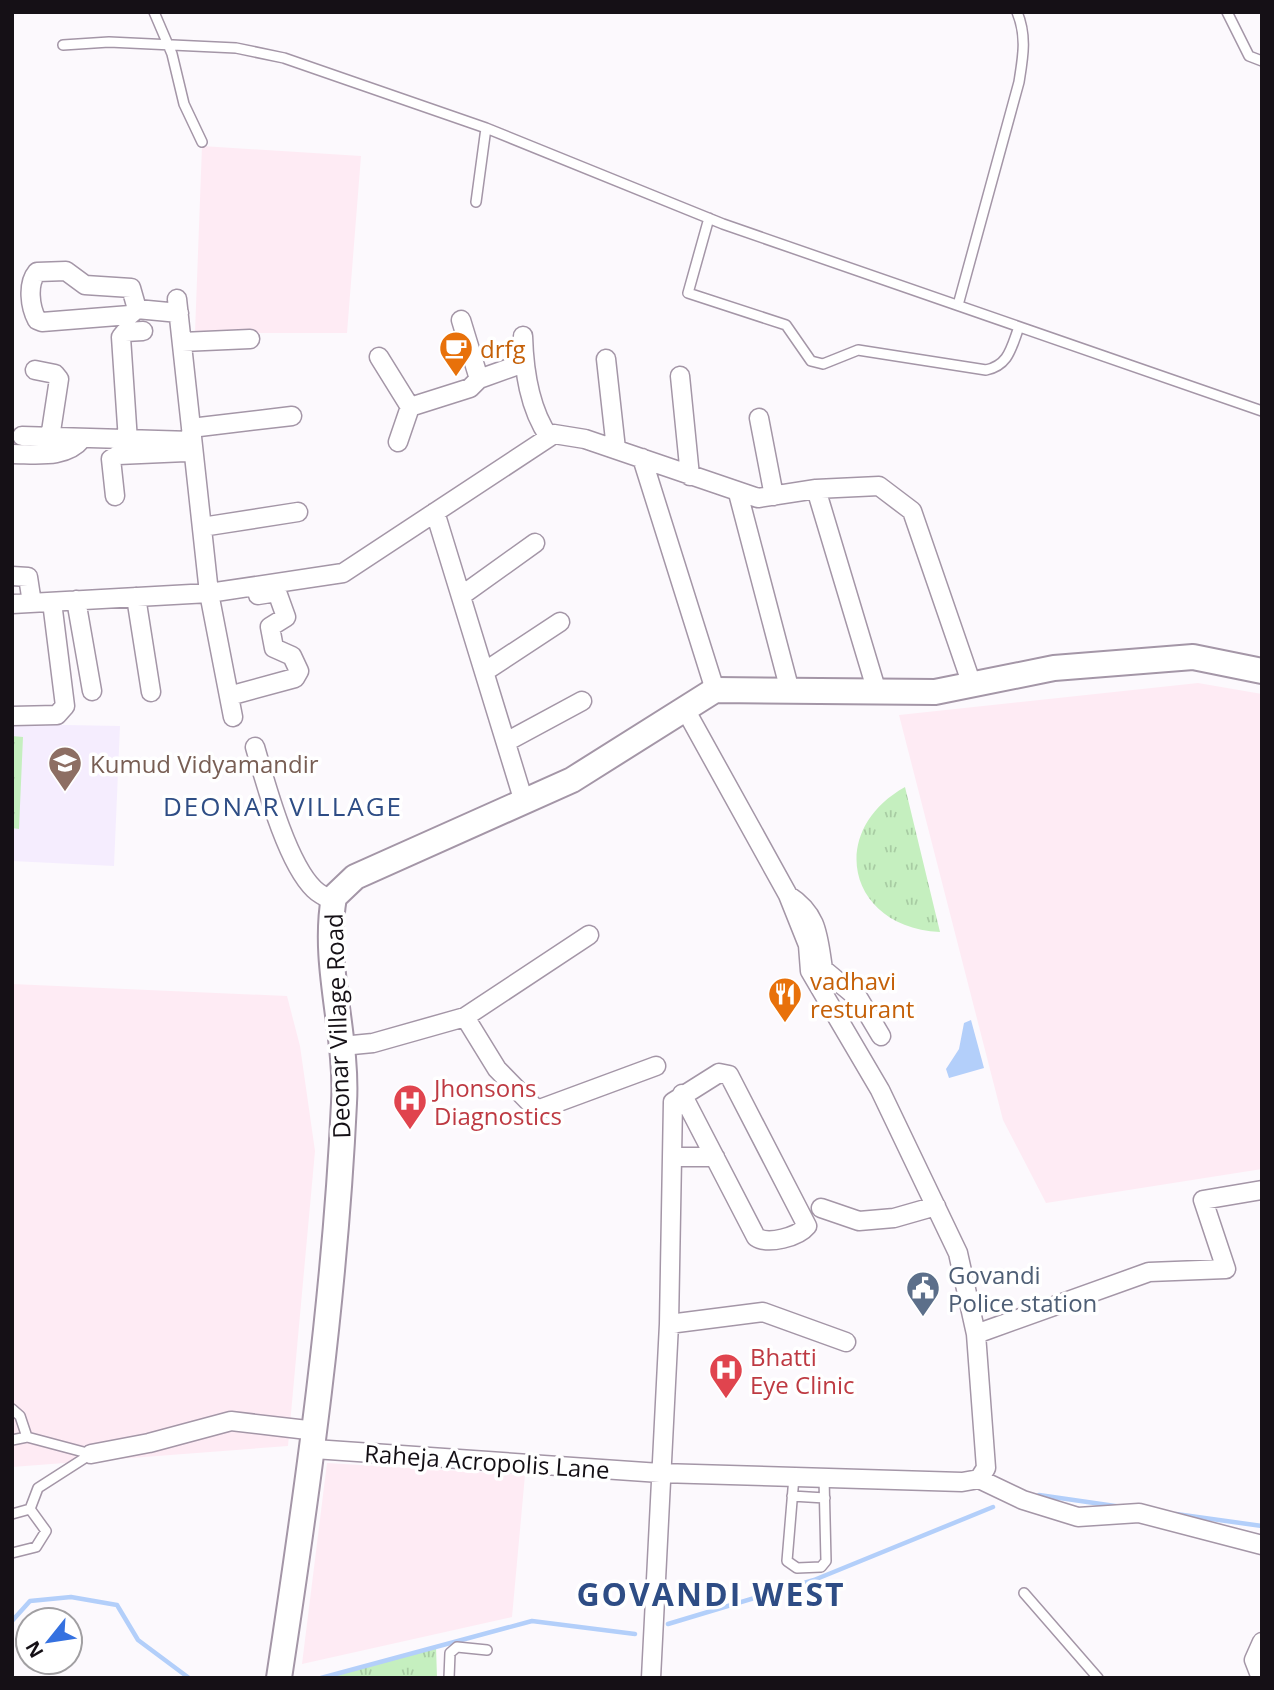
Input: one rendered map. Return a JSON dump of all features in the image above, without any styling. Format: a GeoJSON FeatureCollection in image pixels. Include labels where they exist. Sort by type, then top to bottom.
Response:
{"type":"FeatureCollection","features":[{"type":"Feature","properties":{"kind":"main road"},"geometry":{"type":"LineString","coordinates":[[715,690],[935,692],[1054,668],[1193,657],[1262,671]]}},
{"type":"Feature","properties":{"kind":"main road","name":"Deonar Village Road"},"geometry":{"type":"LineString","coordinates":[[279,1678],[315,1440],[330,1304],[344,1100],[342,1046],[330,948],[333,901],[355,877],[572,780],[715,690]]}},
{"type":"Feature","properties":{"kind":"street"},"geometry":{"type":"LineString","coordinates":[[137,309],[131,288],[85,285],[66,271],[37,272],[33,275],[30,296],[37,320],[130,315],[137,309],[178,306],[209,593],[233,717]]}},
{"type":"Feature","properties":{"kind":"street"},"geometry":{"type":"LineString","coordinates":[[461,320],[479,379]]}},
{"type":"Feature","properties":{"kind":"street"},"geometry":{"type":"LineString","coordinates":[[128,441],[121,337],[125,332],[143,331]]}},
{"type":"Feature","properties":{"kind":"street"},"geometry":{"type":"LineString","coordinates":[[523,336],[524,363],[535,416],[549,437]]}},
{"type":"Feature","properties":{"kind":"street"},"geometry":{"type":"LineString","coordinates":[[182,342],[250,339]]}},
{"type":"Feature","properties":{"kind":"street"},"geometry":{"type":"LineString","coordinates":[[379,357],[410,407]]}},
{"type":"Feature","properties":{"kind":"street"},"geometry":{"type":"LineString","coordinates":[[606,359],[616,449]]}},
{"type":"Feature","properties":{"kind":"street"},"geometry":{"type":"LineString","coordinates":[[410,407],[470,388],[479,379],[524,363]]}},
{"type":"Feature","properties":{"kind":"street"},"geometry":{"type":"LineString","coordinates":[[35,370],[55,374],[59,379],[50,438]]}},
{"type":"Feature","properties":{"kind":"street"},"geometry":{"type":"LineString","coordinates":[[680,376],[690,476]]}},
{"type":"Feature","properties":{"kind":"street"},"geometry":{"type":"LineString","coordinates":[[398,442],[410,407]]}},
{"type":"Feature","properties":{"kind":"street"},"geometry":{"type":"LineString","coordinates":[[115,496],[111,459],[118,455],[292,416]]}},
{"type":"Feature","properties":{"kind":"street"},"geometry":{"type":"LineString","coordinates":[[759,418],[774,496]]}},
{"type":"Feature","properties":{"kind":"street"},"geometry":{"type":"LineString","coordinates":[[12,613],[76,600],[209,593],[343,573],[554,434],[585,439],[758,498],[816,489],[879,486],[912,511],[972,685]]}},
{"type":"Feature","properties":{"kind":"street"},"geometry":{"type":"LineString","coordinates":[[22,436],[128,441],[192,440]]}},
{"type":"Feature","properties":{"kind":"street"},"geometry":{"type":"LineString","coordinates":[[12,454],[56,453],[74,449],[82,439]]}},
{"type":"Feature","properties":{"kind":"street"},"geometry":{"type":"LineString","coordinates":[[642,458],[715,690]]}},
{"type":"Feature","properties":{"kind":"street"},"geometry":{"type":"LineString","coordinates":[[816,489],[877,692]]}},
{"type":"Feature","properties":{"kind":"street"},"geometry":{"type":"LineString","coordinates":[[738,493],[790,691]]}},
{"type":"Feature","properties":{"kind":"street"},"geometry":{"type":"LineString","coordinates":[[202,527],[298,512]]}},
{"type":"Feature","properties":{"kind":"street"},"geometry":{"type":"LineString","coordinates":[[435,512],[524,802]]}},
{"type":"Feature","properties":{"kind":"street"},"geometry":{"type":"LineString","coordinates":[[461,596],[535,543]]}},
{"type":"Feature","properties":{"kind":"street"},"geometry":{"type":"LineString","coordinates":[[12,576],[27,576],[32,603]]}},
{"type":"Feature","properties":{"kind":"street"},"geometry":{"type":"LineString","coordinates":[[229,696],[296,678],[299,671],[292,656],[274,648],[269,631],[270,626],[286,617],[277,592],[235,599]]}},
{"type":"Feature","properties":{"kind":"street"},"geometry":{"type":"LineString","coordinates":[[135,597],[151,692]]}},
{"type":"Feature","properties":{"kind":"street"},"geometry":{"type":"LineString","coordinates":[[76,600],[92,691]]}},
{"type":"Feature","properties":{"kind":"street"},"geometry":{"type":"LineString","coordinates":[[12,604],[53,606]]}},
{"type":"Feature","properties":{"kind":"street"},"geometry":{"type":"LineString","coordinates":[[12,716],[57,716],[65,706],[53,606]]}},
{"type":"Feature","properties":{"kind":"street"},"geometry":{"type":"LineString","coordinates":[[484,672],[560,622]]}},
{"type":"Feature","properties":{"kind":"street"},"geometry":{"type":"LineString","coordinates":[[506,742],[582,701]]}},
{"type":"Feature","properties":{"kind":"street"},"geometry":{"type":"LineString","coordinates":[[685,709],[788,895],[808,944],[810,971],[880,1090],[958,1253],[976,1334],[986,1468],[979,1479],[1023,1500],[1078,1517],[1139,1513],[1262,1545]]}},
{"type":"Feature","properties":{"kind":"street"},"geometry":{"type":"LineString","coordinates":[[255,747],[272,803],[298,864],[314,889],[333,901]]}},
{"type":"Feature","properties":{"kind":"street"},"geometry":{"type":"LineString","coordinates":[[788,895],[805,905],[811,916],[817,932],[823,968],[859,999],[881,1036]]}},
{"type":"Feature","properties":{"kind":"street"},"geometry":{"type":"LineString","coordinates":[[342,1046],[373,1043],[465,1017],[589,934]]}},
{"type":"Feature","properties":{"kind":"street"},"geometry":{"type":"LineString","coordinates":[[465,1017],[497,1069],[537,1110],[656,1066]]}},
{"type":"Feature","properties":{"kind":"street"},"geometry":{"type":"LineString","coordinates":[[651,1678],[669,1324],[673,1102],[682,1094],[719,1073],[729,1075],[807,1226],[803,1231],[768,1241],[756,1237],[682,1094]]}},
{"type":"Feature","properties":{"kind":"street"},"geometry":{"type":"LineString","coordinates":[[672,1157],[715,1157]]}},
{"type":"Feature","properties":{"kind":"street"},"geometry":{"type":"LineString","coordinates":[[976,1334],[1149,1272],[1226,1269],[1203,1200],[1262,1190]]}},
{"type":"Feature","properties":{"kind":"street"},"geometry":{"type":"LineString","coordinates":[[821,1208],[859,1221],[894,1217],[936,1206]]}},
{"type":"Feature","properties":{"kind":"street"},"geometry":{"type":"LineString","coordinates":[[669,1324],[763,1312],[846,1342]]}},
{"type":"Feature","properties":{"kind":"street","name":"Raheja Acropolis Lane"},"geometry":{"type":"LineString","coordinates":[[91,1454],[149,1443],[231,1421],[315,1440],[660,1474],[962,1482],[979,1479]]}},
{"type":"Feature","properties":{"kind":"street"},"geometry":{"type":"LineString","coordinates":[[1261,1678],[1254,1660],[1262,1642]]}},
{"type":"Feature","properties":{"kind":"lane"},"geometry":{"type":"LineString","coordinates":[[154,12],[167,44],[184,104],[202,142]]}},
{"type":"Feature","properties":{"kind":"lane"},"geometry":{"type":"LineString","coordinates":[[958,305],[1019,82],[1025,50],[1023,28],[1017,12]]}},
{"type":"Feature","properties":{"kind":"lane"},"geometry":{"type":"LineString","coordinates":[[1227,12],[1249,56],[1262,61]]}},
{"type":"Feature","properties":{"kind":"lane"},"geometry":{"type":"LineString","coordinates":[[64,44],[109,42],[236,48],[284,58],[486,128],[709,218],[1262,411]]}},
{"type":"Feature","properties":{"kind":"lane"},"geometry":{"type":"LineString","coordinates":[[476,202],[486,128]]}},
{"type":"Feature","properties":{"kind":"lane"},"geometry":{"type":"LineString","coordinates":[[709,218],[688,293],[786,325],[811,360],[822,364],[858,351],[986,370],[1000,367],[1008,357],[1019,327]]}},
{"type":"Feature","properties":{"kind":"lane"},"geometry":{"type":"LineString","coordinates":[[12,1409],[20,1416],[27,1437]]}},
{"type":"Feature","properties":{"kind":"lane"},"geometry":{"type":"LineString","coordinates":[[12,1440],[27,1437],[91,1454]]}},
{"type":"Feature","properties":{"kind":"lane"},"geometry":{"type":"LineString","coordinates":[[30,1509],[38,1488],[91,1454]]}},
{"type":"Feature","properties":{"kind":"lane"},"geometry":{"type":"LineString","coordinates":[[794,1477],[787,1561],[797,1568],[821,1567],[826,1561],[824,1478]]}},
{"type":"Feature","properties":{"kind":"lane"},"geometry":{"type":"LineString","coordinates":[[792,1496],[825,1499]]}},
{"type":"Feature","properties":{"kind":"lane"},"geometry":{"type":"LineString","coordinates":[[12,1514],[30,1509]]}},
{"type":"Feature","properties":{"kind":"lane"},"geometry":{"type":"LineString","coordinates":[[12,1553],[36,1547],[46,1531],[30,1509]]}},
{"type":"Feature","properties":{"kind":"lane"},"geometry":{"type":"LineString","coordinates":[[1024,1593],[1098,1678]]}},
{"type":"Feature","properties":{"kind":"lane"},"geometry":{"type":"LineString","coordinates":[[449,1678],[450,1653],[457,1647],[487,1650]]}},
{"type":"Feature","properties":{"kind":"shaded area"},"geometry":{"type":"Polygon","coordinates":[[[202,146],[361,156],[347,333],[195,333],[202,146]]]}},
{"type":"Feature","properties":{"kind":"shaded area"},"geometry":{"type":"Polygon","coordinates":[[[1198,683],[1262,694],[1262,1169],[1046,1203],[1003,1120],[899,715],[1198,683]]]}},
{"type":"Feature","properties":{"kind":"shaded area","name":"Kumud Vidyamandir"},"geometry":{"type":"Polygon","coordinates":[[[12,724],[120,726],[114,866],[12,861],[12,724]]]}},
{"type":"Feature","properties":{"kind":"shaded area"},"geometry":{"type":"Polygon","coordinates":[[[12,984],[287,996],[300,1046],[315,1151],[288,1446],[12,1467],[12,984]]]}},
{"type":"Feature","properties":{"kind":"shaded area"},"geometry":{"type":"Polygon","coordinates":[[[327,1463],[525,1475],[512,1617],[302,1664],[327,1463]]]}},
{"type":"Feature","properties":{"kind":"green space"},"geometry":{"type":"Polygon","coordinates":[[[12,736],[23,737],[19,829],[12,828],[12,736]]]}},
{"type":"Feature","properties":{"kind":"green space"},"geometry":{"type":"Polygon","coordinates":[[[905,787],[940,932],[909,926],[885,914],[868,896],[858,875],[857,852],[864,828],[880,806],[905,787]]]}},
{"type":"Feature","properties":{"kind":"green space"},"geometry":{"type":"Polygon","coordinates":[[[436,1646],[437,1678],[328,1676],[436,1646]]]}},
{"type":"Feature","properties":{"kind":"water"},"geometry":{"type":"Polygon","coordinates":[[[971,1020],[984,1068],[949,1078],[946,1069],[959,1049],[964,1023],[971,1020]]]}},
{"type":"Feature","properties":{"kind":"waterway"},"geometry":{"type":"LineString","coordinates":[[1039,1495],[1122,1507]]}},
{"type":"Feature","properties":{"kind":"waterway"},"geometry":{"type":"LineString","coordinates":[[668,1624],[814,1580],[993,1507]]}},
{"type":"Feature","properties":{"kind":"waterway"},"geometry":{"type":"LineString","coordinates":[[1176,1514],[1262,1526]]}},
{"type":"Feature","properties":{"kind":"waterway"},"geometry":{"type":"LineString","coordinates":[[12,1621],[30,1601],[71,1597],[117,1605],[138,1640],[189,1678]]}},
{"type":"Feature","properties":{"kind":"waterway"},"geometry":{"type":"LineString","coordinates":[[321,1678],[532,1621],[635,1634]]}},
{"type":"Feature","properties":{"kind":"place","name":"drfg"},"geometry":{"type":"Point","coordinates":[456,378]}},
{"type":"Feature","properties":{"kind":"place","name":"Kumud Vidyamandir"},"geometry":{"type":"Point","coordinates":[65,793]}},
{"type":"Feature","properties":{"kind":"place","name":"vadhavi resturant"},"geometry":{"type":"Point","coordinates":[785,1024]}},
{"type":"Feature","properties":{"kind":"place","name":"Jhonsons Diagnostics"},"geometry":{"type":"Point","coordinates":[410,1131]}},
{"type":"Feature","properties":{"kind":"place","name":"Govandi Police station"},"geometry":{"type":"Point","coordinates":[923,1318]}},
{"type":"Feature","properties":{"kind":"place","name":"Bhatti Eye Clinic"},"geometry":{"type":"Point","coordinates":[726,1400]}},
{"type":"Feature","properties":{"kind":"district","name":"DEONAR VILLAGE"},"geometry":{"type":"Point","coordinates":[283,806]}},
{"type":"Feature","properties":{"kind":"district","name":"GOVANDI WEST"},"geometry":{"type":"Point","coordinates":[711,1593]}}]}
